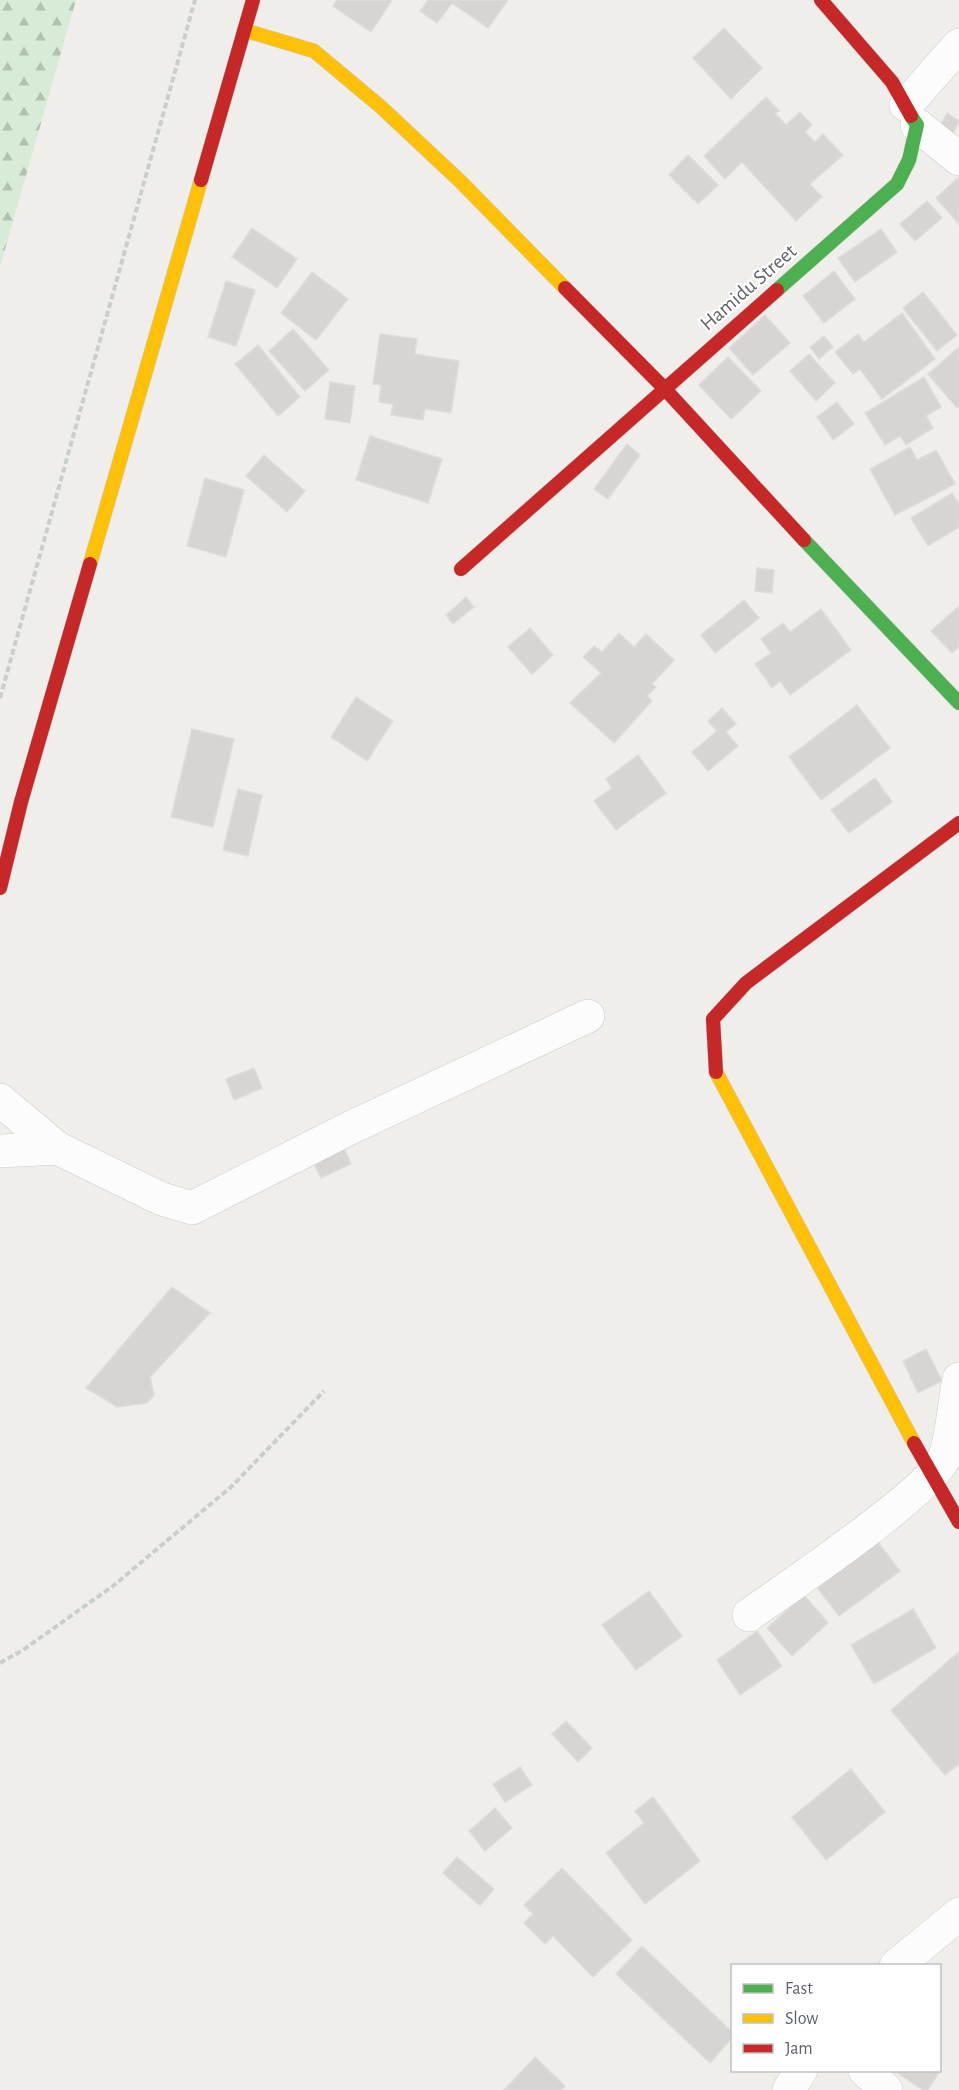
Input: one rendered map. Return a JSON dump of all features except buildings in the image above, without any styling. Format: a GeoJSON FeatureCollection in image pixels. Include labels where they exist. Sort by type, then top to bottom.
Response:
{"type":"FeatureCollection","features":[{"type":"Feature","properties":{"kind":"street"},"geometry":{"type":"LineString","coordinates":[[0,888],[21,802],[253,0]]}},
{"type":"Feature","properties":{"kind":"street"},"geometry":{"type":"LineString","coordinates":[[821,0],[892,82],[912,115],[959,159]]}},
{"type":"Feature","properties":{"kind":"street"},"geometry":{"type":"LineString","coordinates":[[244,30],[314,51],[381,107],[461,182],[664,388],[849,589],[959,703]]}},
{"type":"Feature","properties":{"kind":"street"},"geometry":{"type":"LineString","coordinates":[[912,115],[928,77],[959,45]]}},
{"type":"Feature","properties":{"kind":"street","name":"Hamidu Street"},"geometry":{"type":"LineString","coordinates":[[461,569],[897,184],[909,159],[912,115]]}},
{"type":"Feature","properties":{"kind":"street"},"geometry":{"type":"LineString","coordinates":[[959,823],[746,983],[713,1018],[714,1069],[932,1477],[959,1522]]}},
{"type":"Feature","properties":{"kind":"street"},"geometry":{"type":"LineString","coordinates":[[0,1100],[57,1148],[162,1199],[192,1208],[352,1126],[588,1016]]}},
{"type":"Feature","properties":{"kind":"street"},"geometry":{"type":"LineString","coordinates":[[0,1151],[57,1148]]}},
{"type":"Feature","properties":{"kind":"street"},"geometry":{"type":"LineString","coordinates":[[749,1615],[853,1541],[932,1477],[945,1458],[959,1379]]}},
{"type":"Feature","properties":{"kind":"street"},"geometry":{"type":"LineString","coordinates":[[897,1964],[959,1914]]}},
{"type":"Feature","properties":{"kind":"street"},"geometry":{"type":"LineString","coordinates":[[789,2090],[800,2072]]}},
{"type":"Feature","properties":{"kind":"street"},"geometry":{"type":"LineString","coordinates":[[866,2072],[886,2090]]}},
{"type":"Feature","properties":{"kind":"path"},"geometry":{"type":"LineString","coordinates":[[0,698],[195,0]]}},
{"type":"Feature","properties":{"kind":"path"},"geometry":{"type":"LineString","coordinates":[[0,1663],[23,1650],[112,1586],[231,1487],[324,1391]]}},
{"type":"Feature","properties":{"kind":"green space"},"geometry":{"type":"Polygon","coordinates":[[[0,0],[76,0],[0,267],[0,0]]]}},
{"type":"Feature","properties":{"kind":"traffic: fast"},"geometry":{"type":"LineString","coordinates":[[777,290],[897,184],[909,160],[917,125],[911,116]]}},
{"type":"Feature","properties":{"kind":"traffic: fast"},"geometry":{"type":"LineString","coordinates":[[804,540],[959,703]]}},
{"type":"Feature","properties":{"kind":"traffic: slow"},"geometry":{"type":"LineString","coordinates":[[244,30],[314,51],[381,107],[461,182],[565,288]]}},
{"type":"Feature","properties":{"kind":"traffic: slow"},"geometry":{"type":"LineString","coordinates":[[90,564],[201,180]]}},
{"type":"Feature","properties":{"kind":"traffic: slow"},"geometry":{"type":"LineString","coordinates":[[716,1072],[914,1443]]}},
{"type":"Feature","properties":{"kind":"traffic: jam"},"geometry":{"type":"LineString","coordinates":[[201,180],[253,0]]}},
{"type":"Feature","properties":{"kind":"traffic: jam"},"geometry":{"type":"LineString","coordinates":[[821,0],[892,82],[911,116]]}},
{"type":"Feature","properties":{"kind":"traffic: jam"},"geometry":{"type":"LineString","coordinates":[[565,288],[664,388],[804,540]]}},
{"type":"Feature","properties":{"kind":"traffic: jam"},"geometry":{"type":"LineString","coordinates":[[461,569],[777,290]]}},
{"type":"Feature","properties":{"kind":"traffic: jam"},"geometry":{"type":"LineString","coordinates":[[0,888],[21,802],[90,564]]}},
{"type":"Feature","properties":{"kind":"traffic: jam"},"geometry":{"type":"LineString","coordinates":[[716,1072],[713,1019],[746,983],[959,823]]}},
{"type":"Feature","properties":{"kind":"traffic: jam"},"geometry":{"type":"LineString","coordinates":[[914,1443],[959,1522]]}}]}
